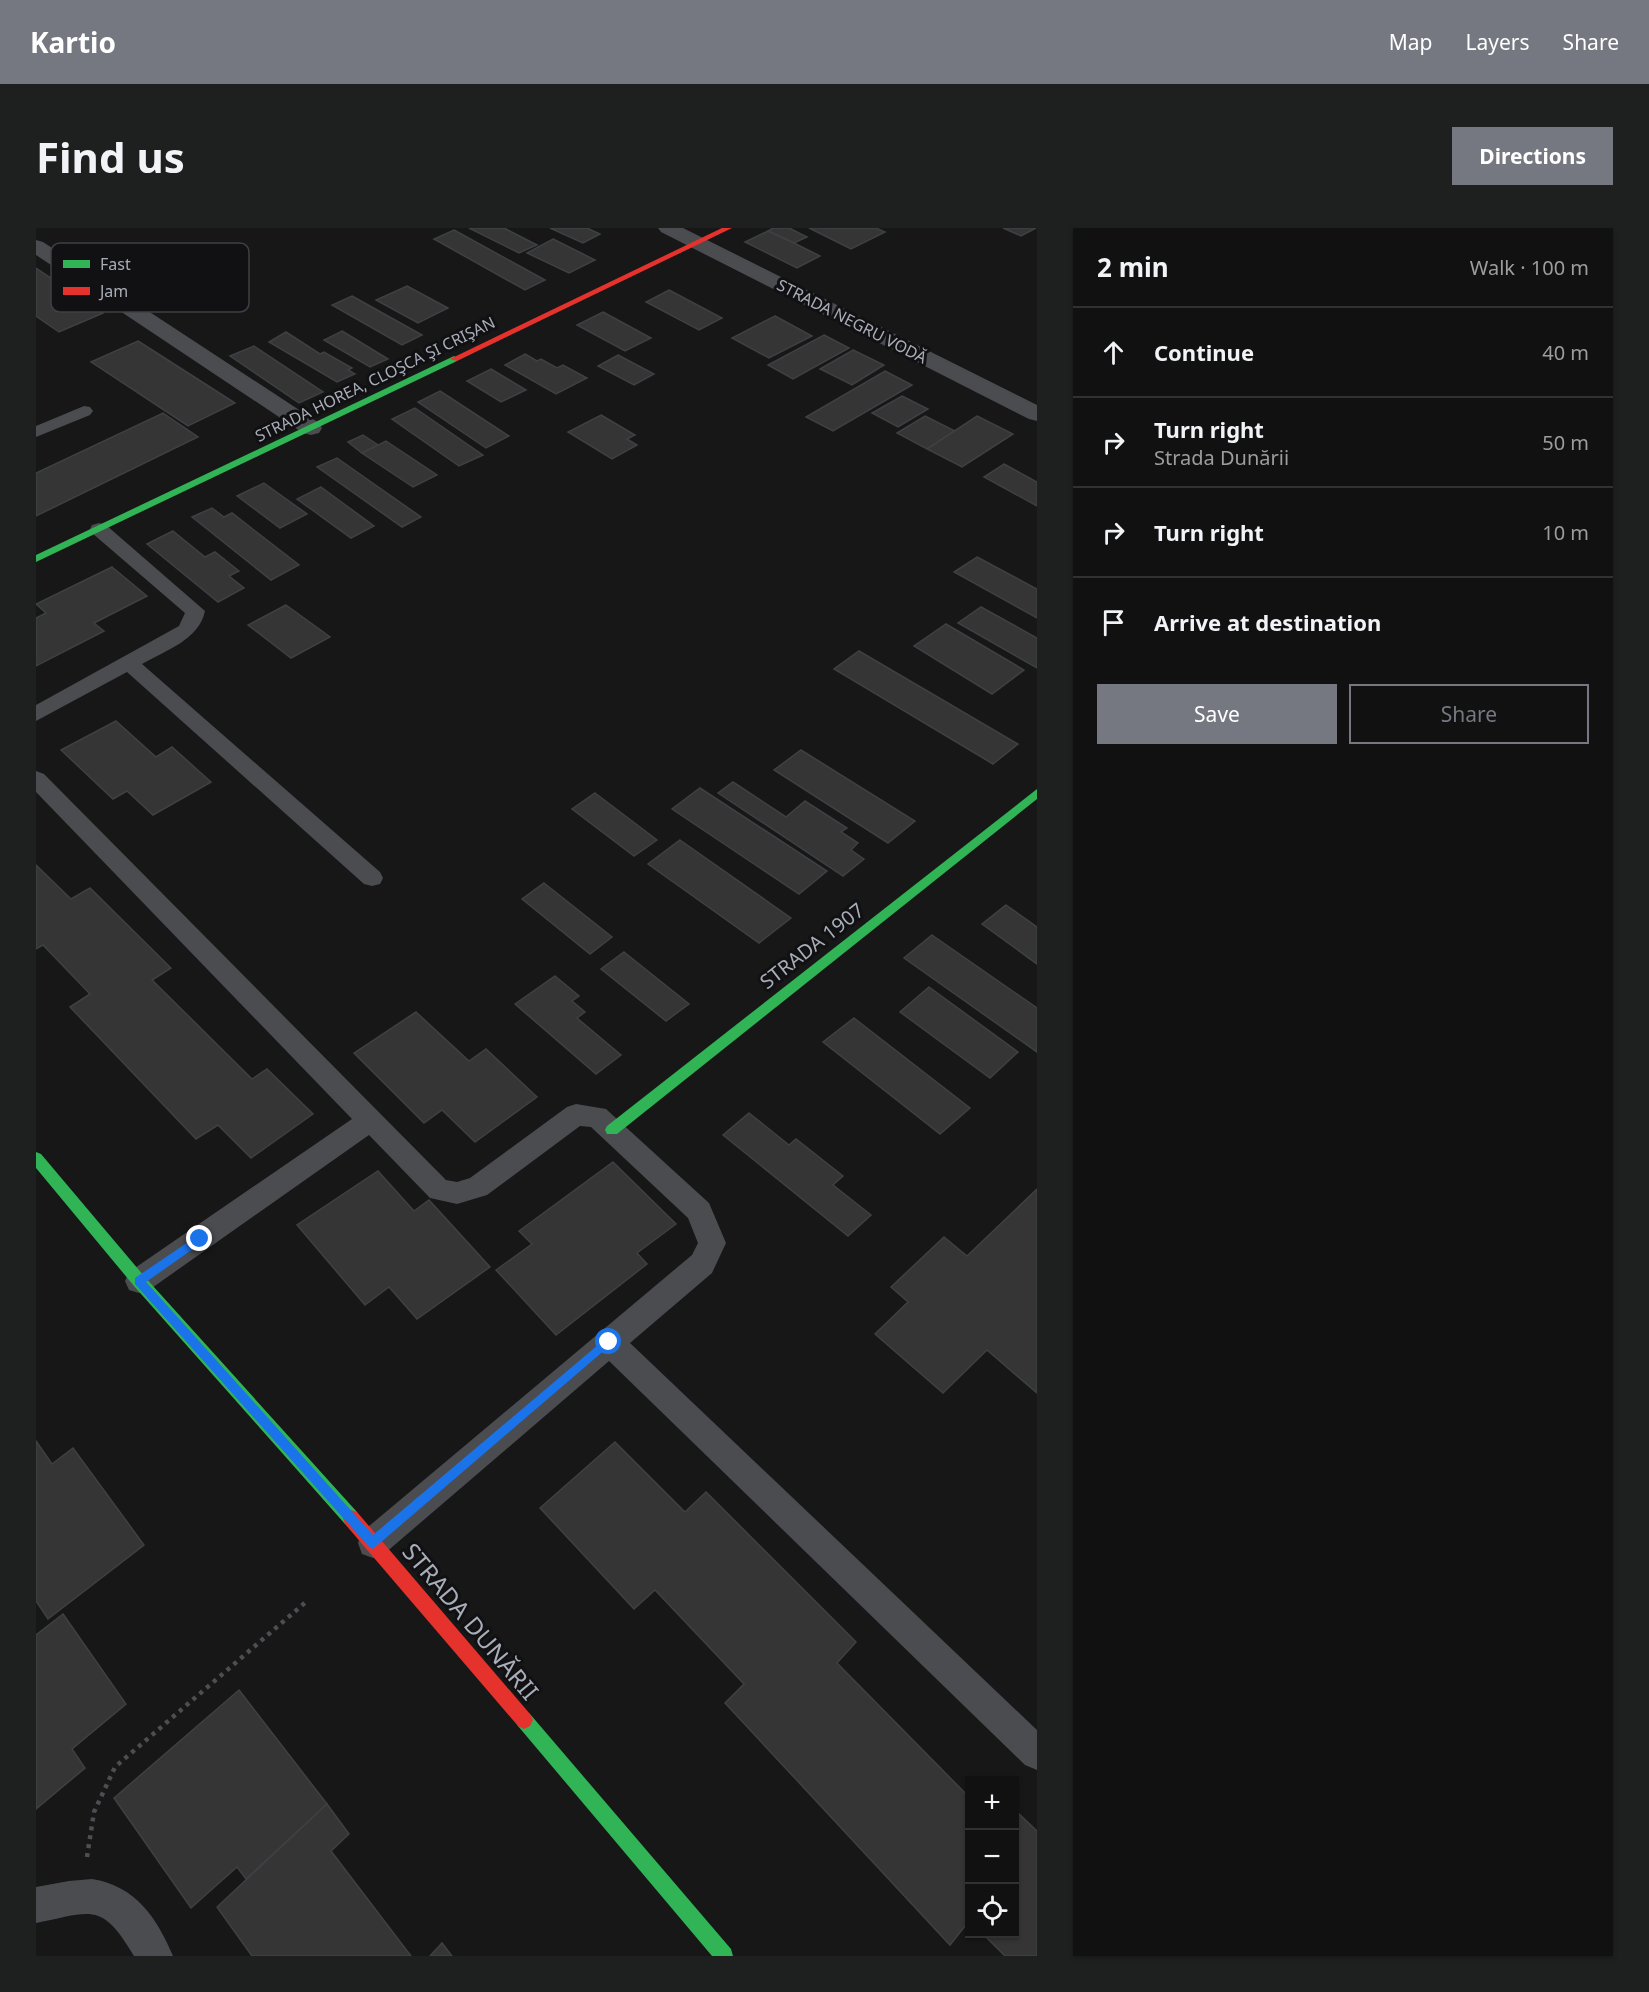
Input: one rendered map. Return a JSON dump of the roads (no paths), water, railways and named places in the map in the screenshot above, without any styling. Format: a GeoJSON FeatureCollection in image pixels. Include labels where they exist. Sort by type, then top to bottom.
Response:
{"type":"FeatureCollection","features":[{"type":"Feature","properties":{"kind":"street","name":"STRADA NEGRU VODĂ"},"geometry":{"type":"LineString","coordinates":[[668,228],[1037,414]]}},
{"type":"Feature","properties":{"kind":"street","name":"STRADA HOREA, CLOŞCA ŞI CRIŞAN"},"geometry":{"type":"LineString","coordinates":[[36,559],[728,228]]}},
{"type":"Feature","properties":{"kind":"street"},"geometry":{"type":"LineString","coordinates":[[36,246],[51,256]]}},
{"type":"Feature","properties":{"kind":"street"},"geometry":{"type":"LineString","coordinates":[[136,312],[311,428]]}},
{"type":"Feature","properties":{"kind":"street","name":"STRADA 1907"},"geometry":{"type":"LineString","coordinates":[[612,1130],[1037,793]]}},
{"type":"Feature","properties":{"kind":"street","name":"STRADA DUNĂRII"},"geometry":{"type":"LineString","coordinates":[[36,1158],[139,1281],[373,1543],[724,1956]]}},
{"type":"Feature","properties":{"kind":"lane"},"geometry":{"type":"LineString","coordinates":[[36,432],[84,411]]}},
{"type":"Feature","properties":{"kind":"lane"},"geometry":{"type":"LineString","coordinates":[[36,714],[186,631],[193,621],[195,611],[99,529]]}},
{"type":"Feature","properties":{"kind":"lane"},"geometry":{"type":"LineString","coordinates":[[129,663],[372,878]]}},
{"type":"Feature","properties":{"kind":"lane"},"geometry":{"type":"LineString","coordinates":[[36,778],[439,1190],[457,1193],[478,1187],[576,1115],[597,1117],[699,1211],[712,1243],[702,1264],[373,1543]]}},
{"type":"Feature","properties":{"kind":"lane"},"geometry":{"type":"LineString","coordinates":[[139,1281],[369,1121]]}},
{"type":"Feature","properties":{"kind":"lane"},"geometry":{"type":"LineString","coordinates":[[609,1342],[1037,1754]]}},
{"type":"Feature","properties":{"kind":"lane"},"geometry":{"type":"LineString","coordinates":[[36,1905],[81,1896],[104,1898],[122,1908],[155,1956]]}}]}
